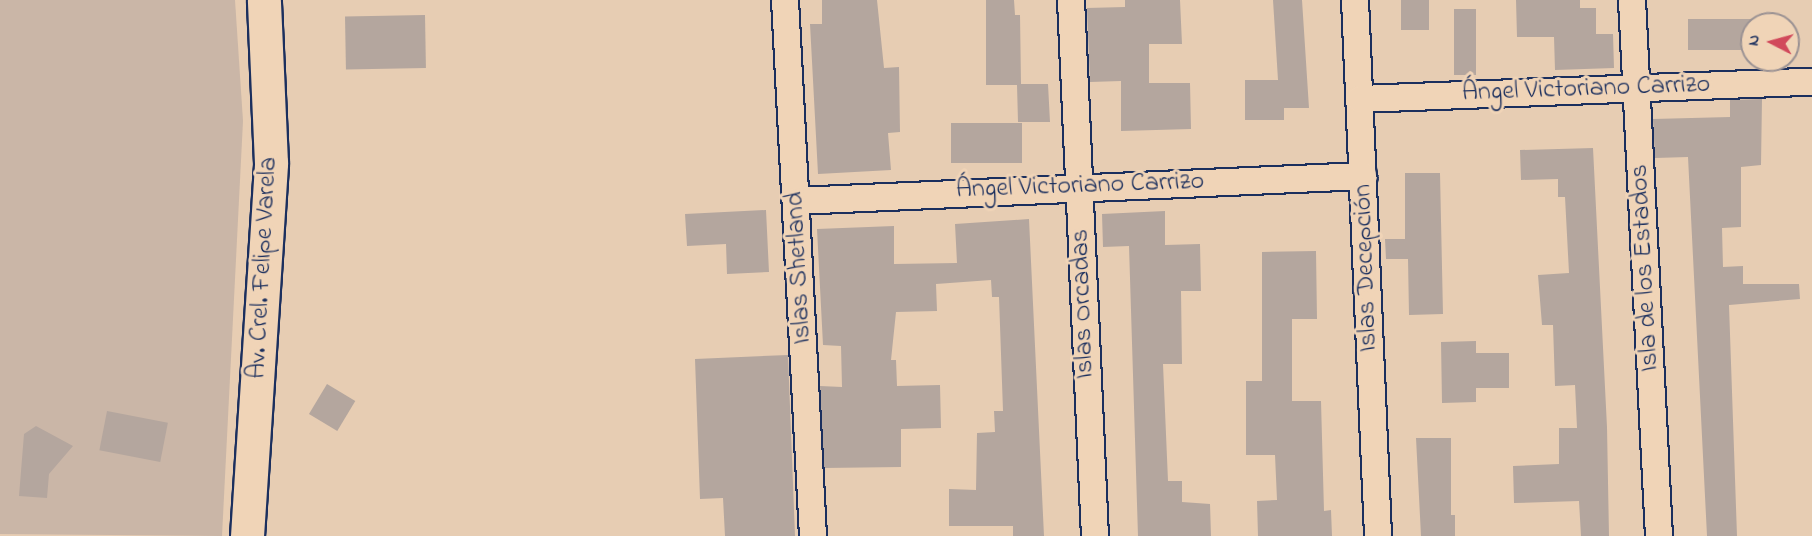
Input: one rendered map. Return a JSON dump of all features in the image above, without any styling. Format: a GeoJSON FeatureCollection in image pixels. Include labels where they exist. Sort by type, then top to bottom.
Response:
{"type":"FeatureCollection","features":[{"type":"Feature","properties":{"kind":"main road","name":"Av. Crel. Felipe Varela"},"geometry":{"type":"LineString","coordinates":[[247,536],[271,163],[264,0]]}},
{"type":"Feature","properties":{"kind":"street","name":"Islas Shetland"},"geometry":{"type":"LineString","coordinates":[[785,0],[813,536]]}},
{"type":"Feature","properties":{"kind":"street","name":"Islas Orcadas"},"geometry":{"type":"LineString","coordinates":[[1071,0],[1095,536]]}},
{"type":"Feature","properties":{"kind":"street","name":"Islas Decepción"},"geometry":{"type":"LineString","coordinates":[[1355,0],[1378,536]]}},
{"type":"Feature","properties":{"kind":"street","name":"Isla de los Estados"},"geometry":{"type":"LineString","coordinates":[[1632,0],[1659,536]]}},
{"type":"Feature","properties":{"kind":"street","name":"Ángel Victoriano Carrizo"},"geometry":{"type":"LineString","coordinates":[[1360,99],[1812,82]]}},
{"type":"Feature","properties":{"kind":"street","name":"Ángel Victoriano Carrizo"},"geometry":{"type":"LineString","coordinates":[[796,201],[1079,186],[1363,176]]}},
{"type":"Feature","properties":{"kind":"shaded area"},"geometry":{"type":"Polygon","coordinates":[[[0,0],[235,0],[243,121],[222,536],[0,534],[0,0]]]}},
{"type":"Feature","properties":{"kind":"building"},"geometry":{"type":"Polygon","coordinates":[[[822,0],[877,0],[884,68],[899,67],[900,132],[888,133],[891,170],[818,174],[810,24],[822,24],[822,0]]]}},
{"type":"Feature","properties":{"kind":"building"},"geometry":{"type":"Polygon","coordinates":[[[986,0],[1014,0],[1015,15],[1020,15],[1021,84],[1048,84],[1050,122],[1018,122],[1017,85],[986,85],[986,0]]]}},
{"type":"Feature","properties":{"kind":"building"},"geometry":{"type":"Polygon","coordinates":[[[1125,0],[1180,0],[1182,44],[1149,44],[1149,83],[1190,83],[1191,129],[1121,131],[1121,81],[1090,82],[1087,8],[1125,7],[1125,0]]]}},
{"type":"Feature","properties":{"kind":"building"},"geometry":{"type":"Polygon","coordinates":[[[1273,0],[1302,0],[1309,108],[1284,108],[1284,120],[1245,120],[1245,80],[1278,80],[1273,0]]]}},
{"type":"Feature","properties":{"kind":"building"},"geometry":{"type":"Polygon","coordinates":[[[1401,0],[1429,0],[1429,30],[1401,30],[1401,0]]]}},
{"type":"Feature","properties":{"kind":"building"},"geometry":{"type":"Polygon","coordinates":[[[1516,0],[1580,0],[1580,8],[1596,8],[1596,34],[1613,34],[1614,68],[1555,70],[1554,37],[1517,37],[1516,0]]]}},
{"type":"Feature","properties":{"kind":"building"},"geometry":{"type":"Polygon","coordinates":[[[1454,9],[1476,9],[1476,75],[1454,75],[1454,9]]]}},
{"type":"Feature","properties":{"kind":"building"},"geometry":{"type":"Polygon","coordinates":[[[425,15],[426,68],[346,69],[345,16],[425,15]]]}},
{"type":"Feature","properties":{"kind":"building"},"geometry":{"type":"Polygon","coordinates":[[[1688,19],[1740,19],[1740,50],[1688,50],[1688,19]]]}},
{"type":"Feature","properties":{"kind":"building"},"geometry":{"type":"Polygon","coordinates":[[[1762,99],[1761,165],[1741,167],[1741,227],[1722,228],[1723,267],[1743,266],[1743,284],[1799,284],[1800,299],[1729,305],[1737,536],[1707,536],[1688,157],[1655,158],[1653,119],[1730,117],[1730,100],[1762,99]]]}},
{"type":"Feature","properties":{"kind":"building"},"geometry":{"type":"Polygon","coordinates":[[[951,123],[1022,123],[1022,163],[951,163],[951,123]]]}},
{"type":"Feature","properties":{"kind":"building"},"geometry":{"type":"Polygon","coordinates":[[[1593,148],[1607,427],[1609,536],[1581,536],[1579,501],[1514,503],[1513,466],[1559,464],[1559,428],[1577,428],[1575,385],[1555,386],[1553,325],[1542,325],[1538,275],[1569,273],[1565,197],[1558,197],[1558,179],[1521,180],[1520,150],[1593,148]]]}},
{"type":"Feature","properties":{"kind":"building"},"geometry":{"type":"Polygon","coordinates":[[[1405,173],[1440,173],[1443,314],[1409,315],[1408,259],[1386,259],[1385,239],[1405,239],[1405,173]]]}},
{"type":"Feature","properties":{"kind":"building"},"geometry":{"type":"Polygon","coordinates":[[[766,210],[769,272],[727,274],[726,244],[687,246],[685,214],[766,210]]]}},
{"type":"Feature","properties":{"kind":"building"},"geometry":{"type":"Polygon","coordinates":[[[1165,211],[1165,245],[1200,244],[1201,291],[1181,291],[1182,364],[1163,364],[1168,481],[1182,481],[1182,502],[1210,504],[1211,536],[1138,536],[1129,246],[1103,247],[1102,214],[1165,211]]]}},
{"type":"Feature","properties":{"kind":"building"},"geometry":{"type":"Polygon","coordinates":[[[1029,219],[1044,536],[1013,536],[1013,526],[949,526],[949,489],[976,490],[977,433],[995,432],[994,411],[1003,411],[999,297],[992,297],[991,280],[936,284],[937,311],[896,312],[891,360],[896,360],[897,386],[940,385],[941,428],[901,429],[901,467],[824,468],[820,386],[842,387],[841,346],[823,345],[817,229],[894,226],[894,264],[957,263],[955,224],[1029,219]]]}},
{"type":"Feature","properties":{"kind":"building"},"geometry":{"type":"Polygon","coordinates":[[[1316,251],[1317,319],[1292,319],[1292,401],[1321,401],[1324,511],[1331,510],[1332,536],[1258,536],[1257,501],[1277,500],[1275,455],[1246,455],[1246,381],[1262,381],[1262,252],[1316,251]]]}},
{"type":"Feature","properties":{"kind":"building"},"geometry":{"type":"Polygon","coordinates":[[[1476,341],[1476,353],[1509,353],[1509,388],[1476,388],[1476,402],[1442,403],[1441,342],[1476,341]]]}},
{"type":"Feature","properties":{"kind":"building"},"geometry":{"type":"Polygon","coordinates":[[[788,355],[795,536],[725,536],[723,498],[700,499],[695,359],[788,355]]]}},
{"type":"Feature","properties":{"kind":"building"},"geometry":{"type":"Polygon","coordinates":[[[327,384],[355,401],[337,431],[309,414],[327,384]]]}},
{"type":"Feature","properties":{"kind":"building"},"geometry":{"type":"Polygon","coordinates":[[[107,411],[168,423],[160,462],[99,450],[107,411]]]}},
{"type":"Feature","properties":{"kind":"building"},"geometry":{"type":"Polygon","coordinates":[[[36,426],[73,446],[49,474],[47,498],[19,496],[24,434],[36,426]]]}},
{"type":"Feature","properties":{"kind":"building"},"geometry":{"type":"Polygon","coordinates":[[[1416,438],[1451,438],[1451,515],[1455,515],[1455,536],[1421,536],[1416,438]]]}}]}
